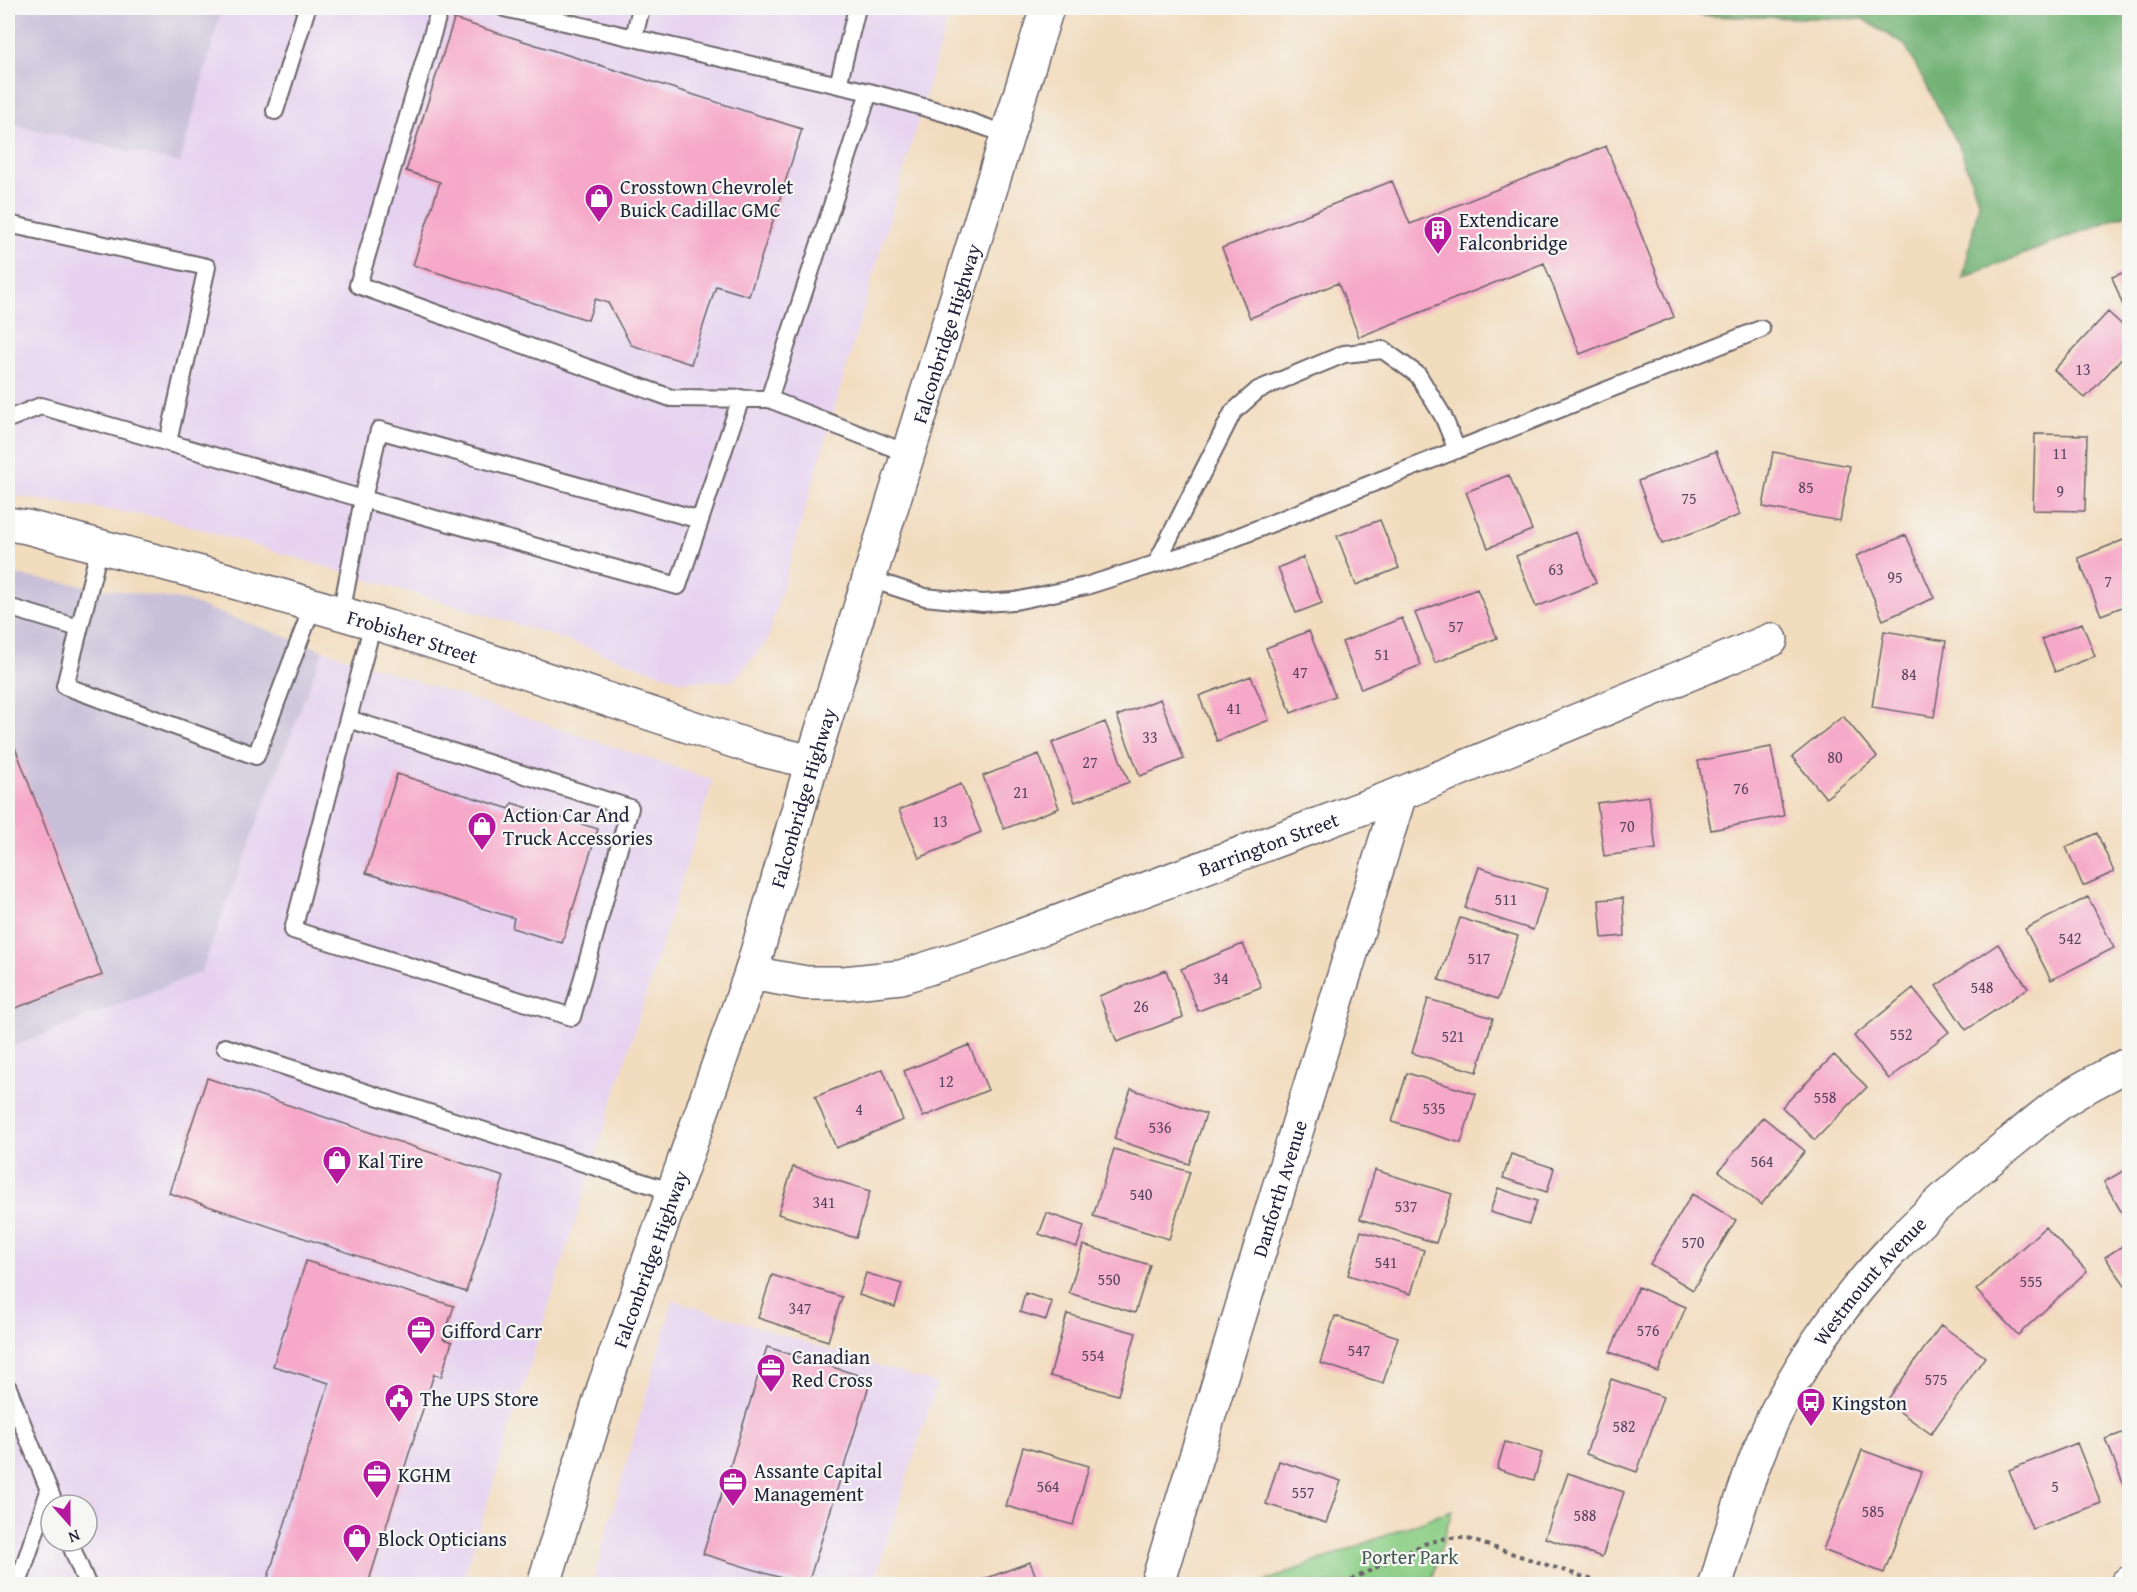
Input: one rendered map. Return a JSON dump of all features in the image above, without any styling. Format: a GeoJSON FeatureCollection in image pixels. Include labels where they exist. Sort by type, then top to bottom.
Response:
{"type":"FeatureCollection","features":[{"type":"Feature","properties":{"kind":"street","name":"Falconbridge Highway"},"geometry":{"type":"LineString","coordinates":[[544,1584],[604,1387],[751,973],[812,762],[1047,8]]}},
{"type":"Feature","properties":{"kind":"street","name":"Frobisher Street"},"geometry":{"type":"LineString","coordinates":[[8,524],[100,546],[373,623],[758,748],[812,762]]}},
{"type":"Feature","properties":{"kind":"street","name":"Barrington Street"},"geometry":{"type":"LineString","coordinates":[[751,973],[806,982],[844,983],[901,977],[975,953],[1400,794],[1771,640]]}},
{"type":"Feature","properties":{"kind":"street","name":"Danforth Avenue"},"geometry":{"type":"LineString","coordinates":[[1157,1584],[1400,794]]}},
{"type":"Feature","properties":{"kind":"street","name":"Westmount Avenue"},"geometry":{"type":"LineString","coordinates":[[1716,1584],[1735,1520],[1761,1447],[1790,1386],[1827,1326],[1874,1269],[1925,1214],[1983,1164],[2066,1099],[2130,1063]]}},
{"type":"Feature","properties":{"kind":"lane"},"geometry":{"type":"LineString","coordinates":[[275,111],[307,8]]}},
{"type":"Feature","properties":{"kind":"lane"},"geometry":{"type":"LineString","coordinates":[[440,8],[358,285],[671,398],[769,399],[909,454]]}},
{"type":"Feature","properties":{"kind":"lane"},"geometry":{"type":"LineString","coordinates":[[634,37],[641,8]]}},
{"type":"Feature","properties":{"kind":"lane"},"geometry":{"type":"LineString","coordinates":[[838,85],[857,8]]}},
{"type":"Feature","properties":{"kind":"lane"},"geometry":{"type":"LineString","coordinates":[[514,9],[869,92],[945,113],[1008,135]]}},
{"type":"Feature","properties":{"kind":"lane"},"geometry":{"type":"LineString","coordinates":[[769,399],[869,92]]}},
{"type":"Feature","properties":{"kind":"lane"},"geometry":{"type":"LineString","coordinates":[[8,224],[207,267],[168,442]]}},
{"type":"Feature","properties":{"kind":"lane"},"geometry":{"type":"LineString","coordinates":[[870,579],[925,597],[983,603],[1015,601],[1086,586],[1222,543],[1761,329]]}},
{"type":"Feature","properties":{"kind":"lane"},"geometry":{"type":"LineString","coordinates":[[1156,564],[1233,412],[1258,390],[1344,354],[1383,350],[1418,375],[1443,416],[1457,450]]}},
{"type":"Feature","properties":{"kind":"lane"},"geometry":{"type":"LineString","coordinates":[[8,419],[41,405],[363,499],[678,586],[741,398]]}},
{"type":"Feature","properties":{"kind":"lane"},"geometry":{"type":"LineString","coordinates":[[100,546],[65,686],[256,756],[327,610],[363,499],[379,430],[700,520]]}},
{"type":"Feature","properties":{"kind":"lane"},"geometry":{"type":"LineString","coordinates":[[8,607],[79,628]]}},
{"type":"Feature","properties":{"kind":"lane"},"geometry":{"type":"LineString","coordinates":[[348,719],[630,808],[572,1017],[294,930],[348,719],[373,623]]}},
{"type":"Feature","properties":{"kind":"lane"},"geometry":{"type":"LineString","coordinates":[[225,1047],[673,1192]]}},
{"type":"Feature","properties":{"kind":"lane"},"geometry":{"type":"LineString","coordinates":[[8,1388],[50,1493]]}},
{"type":"Feature","properties":{"kind":"lane"},"geometry":{"type":"LineString","coordinates":[[18,1584],[39,1531]]}},
{"type":"Feature","properties":{"kind":"lane"},"geometry":{"type":"LineString","coordinates":[[74,1553],[87,1584]]}},
{"type":"Feature","properties":{"kind":"path"},"geometry":{"type":"LineString","coordinates":[[1343,1584],[1424,1544],[1446,1538],[1465,1538],[1605,1584]]}},
{"type":"Feature","properties":{"kind":"shaded area"},"geometry":{"type":"Polygon","coordinates":[[[8,8],[222,8],[180,163],[8,123],[8,8]]]}},
{"type":"Feature","properties":{"kind":"shaded area"},"geometry":{"type":"Polygon","coordinates":[[[222,8],[951,8],[767,641],[733,681],[682,681],[536,630],[163,518],[8,495],[8,123],[180,163],[222,8]]]}},
{"type":"Feature","properties":{"kind":"shaded area"},"geometry":{"type":"Polygon","coordinates":[[[8,574],[186,601],[323,650],[201,972],[8,1049],[8,574]]]}},
{"type":"Feature","properties":{"kind":"shaded area"},"geometry":{"type":"Polygon","coordinates":[[[323,650],[713,780],[462,1584],[8,1584],[8,1049],[201,971],[323,650]]]}},
{"type":"Feature","properties":{"kind":"shaded area"},"geometry":{"type":"Polygon","coordinates":[[[673,1300],[937,1384],[873,1584],[592,1584],[673,1300]]]}},
{"type":"Feature","properties":{"kind":"green space"},"geometry":{"type":"Polygon","coordinates":[[[1730,8],[2129,8],[2129,213],[1963,278],[1979,203],[1961,150],[1905,45],[1863,19],[1700,16],[1730,8]]]}},
{"type":"Feature","properties":{"kind":"green space","name":"Porter Park"},"geometry":{"type":"Polygon","coordinates":[[[1452,1510],[1431,1584],[1258,1584],[1452,1510]]]}},
{"type":"Feature","properties":{"kind":"building","name":"Crosstown Chevrolet Buick Cadillac GMC"},"geometry":{"type":"Polygon","coordinates":[[[454,19],[802,129],[749,296],[716,286],[691,364],[631,345],[608,303],[595,299],[588,320],[413,265],[440,182],[406,171],[454,19]]]}},
{"type":"Feature","properties":{"kind":"building","name":"Extendicare Falconbridge"},"geometry":{"type":"Polygon","coordinates":[[[1606,146],[1674,317],[1580,354],[1544,263],[1359,337],[1338,283],[1250,318],[1222,248],[1392,181],[1410,224],[1606,146]]]}},
{"type":"Feature","properties":{"kind":"building"},"geometry":{"type":"Polygon","coordinates":[[[2130,270],[2130,315],[2127,316],[2112,277],[2130,270]]]}},
{"type":"Feature","properties":{"kind":"building"},"geometry":{"type":"Polygon","coordinates":[[[2108,312],[2130,332],[2130,350],[2085,398],[2054,370],[2108,312]]]}},
{"type":"Feature","properties":{"kind":"building"},"geometry":{"type":"Polygon","coordinates":[[[2035,434],[2087,435],[2085,511],[2033,510],[2035,434]]]}},
{"type":"Feature","properties":{"kind":"building"},"geometry":{"type":"Polygon","coordinates":[[[1716,451],[1740,515],[1662,544],[1638,481],[1716,451]]]}},
{"type":"Feature","properties":{"kind":"building"},"geometry":{"type":"Polygon","coordinates":[[[1773,452],[1850,466],[1840,521],[1763,507],[1773,452]]]}},
{"type":"Feature","properties":{"kind":"building"},"geometry":{"type":"Polygon","coordinates":[[[1509,475],[1532,530],[1488,548],[1466,492],[1509,475]]]}},
{"type":"Feature","properties":{"kind":"building"},"geometry":{"type":"Polygon","coordinates":[[[1380,520],[1399,568],[1356,585],[1337,536],[1380,520]]]}},
{"type":"Feature","properties":{"kind":"building"},"geometry":{"type":"Polygon","coordinates":[[[1576,532],[1596,583],[1536,607],[1516,556],[1576,532]]]}},
{"type":"Feature","properties":{"kind":"building"},"geometry":{"type":"Polygon","coordinates":[[[1906,535],[1934,598],[1883,620],[1856,556],[1906,535]]]}},
{"type":"Feature","properties":{"kind":"building"},"geometry":{"type":"Polygon","coordinates":[[[2126,539],[2130,547],[2130,604],[2101,615],[2078,558],[2126,539]]]}},
{"type":"Feature","properties":{"kind":"building"},"geometry":{"type":"Polygon","coordinates":[[[1303,557],[1322,603],[1296,613],[1278,568],[1303,557]]]}},
{"type":"Feature","properties":{"kind":"building"},"geometry":{"type":"Polygon","coordinates":[[[1477,589],[1497,638],[1435,663],[1415,613],[1477,589]]]}},
{"type":"Feature","properties":{"kind":"building"},"geometry":{"type":"Polygon","coordinates":[[[1402,618],[1421,665],[1361,689],[1342,642],[1402,618]]]}},
{"type":"Feature","properties":{"kind":"building"},"geometry":{"type":"Polygon","coordinates":[[[2082,623],[2095,656],[2055,672],[2042,639],[2082,623]]]}},
{"type":"Feature","properties":{"kind":"building"},"geometry":{"type":"Polygon","coordinates":[[[1309,631],[1335,696],[1291,713],[1266,648],[1309,631]]]}},
{"type":"Feature","properties":{"kind":"building"},"geometry":{"type":"Polygon","coordinates":[[[1884,631],[1946,641],[1934,717],[1872,707],[1884,631]]]}},
{"type":"Feature","properties":{"kind":"building"},"geometry":{"type":"Polygon","coordinates":[[[1251,676],[1269,720],[1217,741],[1199,696],[1251,676]]]}},
{"type":"Feature","properties":{"kind":"building"},"geometry":{"type":"Polygon","coordinates":[[[1160,699],[1184,759],[1140,776],[1117,716],[1160,699]]]}},
{"type":"Feature","properties":{"kind":"building"},"geometry":{"type":"Polygon","coordinates":[[[1843,716],[1877,757],[1826,798],[1792,757],[1843,716]]]}},
{"type":"Feature","properties":{"kind":"building"},"geometry":{"type":"Polygon","coordinates":[[[1105,722],[1129,782],[1075,802],[1052,743],[1105,722]]]}},
{"type":"Feature","properties":{"kind":"building"},"geometry":{"type":"Polygon","coordinates":[[[8,729],[102,975],[8,1011],[8,729]]]}},
{"type":"Feature","properties":{"kind":"building"},"geometry":{"type":"Polygon","coordinates":[[[1771,747],[1784,816],[1711,830],[1698,761],[1771,747]]]}},
{"type":"Feature","properties":{"kind":"building"},"geometry":{"type":"Polygon","coordinates":[[[1039,754],[1059,808],[1004,829],[983,776],[1039,754]]]}},
{"type":"Feature","properties":{"kind":"building","name":"Action Car And Truck Accessories"},"geometry":{"type":"Polygon","coordinates":[[[397,774],[510,809],[512,803],[598,829],[562,943],[512,928],[514,918],[366,873],[397,774]]]}},
{"type":"Feature","properties":{"kind":"building"},"geometry":{"type":"Polygon","coordinates":[[[961,784],[981,832],[919,858],[899,810],[961,784]]]}},
{"type":"Feature","properties":{"kind":"building"},"geometry":{"type":"Polygon","coordinates":[[[1649,796],[1656,849],[1604,856],[1597,803],[1649,796]]]}},
{"type":"Feature","properties":{"kind":"building"},"geometry":{"type":"Polygon","coordinates":[[[2097,833],[2114,872],[2083,886],[2066,847],[2097,833]]]}},
{"type":"Feature","properties":{"kind":"building"},"geometry":{"type":"Polygon","coordinates":[[[1479,867],[1547,889],[1533,930],[1465,908],[1479,867]]]}},
{"type":"Feature","properties":{"kind":"building"},"geometry":{"type":"Polygon","coordinates":[[[2088,897],[2114,948],[2051,980],[2025,929],[2088,897]]]}},
{"type":"Feature","properties":{"kind":"building"},"geometry":{"type":"Polygon","coordinates":[[[1623,898],[1625,936],[1602,938],[1599,900],[1623,898]]]}},
{"type":"Feature","properties":{"kind":"building"},"geometry":{"type":"Polygon","coordinates":[[[1460,918],[1518,936],[1498,999],[1439,980],[1460,918]]]}},
{"type":"Feature","properties":{"kind":"building"},"geometry":{"type":"Polygon","coordinates":[[[1243,944],[1261,987],[1198,1011],[1181,969],[1243,944]]]}},
{"type":"Feature","properties":{"kind":"building"},"geometry":{"type":"Polygon","coordinates":[[[1998,944],[2028,988],[1966,1030],[1936,986],[1998,944]]]}},
{"type":"Feature","properties":{"kind":"building"},"geometry":{"type":"Polygon","coordinates":[[[1166,970],[1183,1017],[1117,1042],[1099,996],[1166,970]]]}},
{"type":"Feature","properties":{"kind":"building"},"geometry":{"type":"Polygon","coordinates":[[[1913,988],[1949,1032],[1889,1079],[1854,1036],[1913,988]]]}},
{"type":"Feature","properties":{"kind":"building"},"geometry":{"type":"Polygon","coordinates":[[[1428,999],[1493,1018],[1477,1072],[1412,1053],[1428,999]]]}},
{"type":"Feature","properties":{"kind":"building"},"geometry":{"type":"Polygon","coordinates":[[[969,1045],[988,1090],[923,1117],[904,1071],[969,1045]]]}},
{"type":"Feature","properties":{"kind":"building"},"geometry":{"type":"Polygon","coordinates":[[[1834,1055],[1867,1087],[1815,1140],[1782,1107],[1834,1055]]]}},
{"type":"Feature","properties":{"kind":"building"},"geometry":{"type":"Polygon","coordinates":[[[883,1069],[903,1120],[836,1148],[815,1097],[883,1069]]]}},
{"type":"Feature","properties":{"kind":"building"},"geometry":{"type":"Polygon","coordinates":[[[1407,1073],[1476,1094],[1461,1143],[1392,1122],[1407,1073]]]}},
{"type":"Feature","properties":{"kind":"building","name":"Kal Tire"},"geometry":{"type":"Polygon","coordinates":[[[207,1078],[504,1177],[466,1292],[169,1193],[207,1078]]]}},
{"type":"Feature","properties":{"kind":"building"},"geometry":{"type":"Polygon","coordinates":[[[1131,1089],[1206,1114],[1189,1164],[1114,1139],[1131,1089]]]}},
{"type":"Feature","properties":{"kind":"building"},"geometry":{"type":"Polygon","coordinates":[[[1763,1117],[1805,1151],[1761,1205],[1719,1171],[1763,1117]]]}},
{"type":"Feature","properties":{"kind":"building"},"geometry":{"type":"Polygon","coordinates":[[[1114,1149],[1190,1172],[1169,1239],[1093,1216],[1114,1149]]]}},
{"type":"Feature","properties":{"kind":"building"},"geometry":{"type":"Polygon","coordinates":[[[1511,1154],[1554,1168],[1547,1192],[1503,1178],[1511,1154]]]}},
{"type":"Feature","properties":{"kind":"building"},"geometry":{"type":"Polygon","coordinates":[[[793,1167],[870,1191],[856,1238],[778,1214],[793,1167]]]}},
{"type":"Feature","properties":{"kind":"building"},"geometry":{"type":"Polygon","coordinates":[[[2130,1167],[2130,1227],[2104,1182],[2130,1167]]]}},
{"type":"Feature","properties":{"kind":"building"},"geometry":{"type":"Polygon","coordinates":[[[1375,1170],[1452,1194],[1436,1243],[1360,1219],[1375,1170]]]}},
{"type":"Feature","properties":{"kind":"building"},"geometry":{"type":"Polygon","coordinates":[[[1498,1188],[1537,1201],[1529,1224],[1490,1212],[1498,1188]]]}},
{"type":"Feature","properties":{"kind":"building"},"geometry":{"type":"Polygon","coordinates":[[[1692,1194],[1736,1220],[1693,1290],[1650,1264],[1692,1194]]]}},
{"type":"Feature","properties":{"kind":"building"},"geometry":{"type":"Polygon","coordinates":[[[1047,1213],[1084,1226],[1077,1247],[1039,1234],[1047,1213]]]}},
{"type":"Feature","properties":{"kind":"building"},"geometry":{"type":"Polygon","coordinates":[[[2045,1227],[2087,1271],[2018,1335],[1976,1290],[2045,1227]]]}},
{"type":"Feature","properties":{"kind":"building"},"geometry":{"type":"Polygon","coordinates":[[[1361,1231],[1424,1250],[1411,1294],[1348,1275],[1361,1231]]]}},
{"type":"Feature","properties":{"kind":"building"},"geometry":{"type":"Polygon","coordinates":[[[2130,1241],[2130,1292],[2105,1257],[2130,1241]]]}},
{"type":"Feature","properties":{"kind":"building"},"geometry":{"type":"Polygon","coordinates":[[[1083,1245],[1150,1265],[1135,1313],[1069,1293],[1083,1245]]]}},
{"type":"Feature","properties":{"kind":"building"},"geometry":{"type":"Polygon","coordinates":[[[306,1261],[454,1306],[443,1339],[452,1342],[441,1377],[434,1374],[368,1584],[266,1584],[329,1383],[273,1366],[306,1261]]]}},
{"type":"Feature","properties":{"kind":"building"},"geometry":{"type":"Polygon","coordinates":[[[866,1273],[902,1284],[895,1307],[859,1295],[866,1273]]]}},
{"type":"Feature","properties":{"kind":"building"},"geometry":{"type":"Polygon","coordinates":[[[772,1275],[842,1297],[828,1341],[758,1318],[772,1275]]]}},
{"type":"Feature","properties":{"kind":"building"},"geometry":{"type":"Polygon","coordinates":[[[1638,1287],[1686,1307],[1658,1372],[1610,1352],[1638,1287]]]}},
{"type":"Feature","properties":{"kind":"building"},"geometry":{"type":"Polygon","coordinates":[[[1025,1293],[1052,1302],[1046,1320],[1020,1312],[1025,1293]]]}},
{"type":"Feature","properties":{"kind":"building"},"geometry":{"type":"Polygon","coordinates":[[[1067,1314],[1136,1333],[1118,1395],[1050,1376],[1067,1314]]]}},
{"type":"Feature","properties":{"kind":"building"},"geometry":{"type":"Polygon","coordinates":[[[1335,1316],[1398,1337],[1383,1383],[1320,1363],[1335,1316]]]}},
{"type":"Feature","properties":{"kind":"building"},"geometry":{"type":"Polygon","coordinates":[[[1941,1325],[1985,1357],[1931,1434],[1886,1402],[1941,1325]]]}},
{"type":"Feature","properties":{"kind":"building"},"geometry":{"type":"Polygon","coordinates":[[[767,1347],[871,1379],[808,1584],[801,1584],[703,1554],[767,1347]]]}},
{"type":"Feature","properties":{"kind":"building"},"geometry":{"type":"Polygon","coordinates":[[[1611,1379],[1663,1397],[1637,1472],[1586,1454],[1611,1379]]]}},
{"type":"Feature","properties":{"kind":"building"},"geometry":{"type":"Polygon","coordinates":[[[2130,1430],[2130,1484],[2124,1486],[2106,1439],[2130,1430]]]}},
{"type":"Feature","properties":{"kind":"building"},"geometry":{"type":"Polygon","coordinates":[[[1505,1442],[1542,1453],[1534,1480],[1497,1469],[1505,1442]]]}},
{"type":"Feature","properties":{"kind":"building"},"geometry":{"type":"Polygon","coordinates":[[[2077,1443],[2101,1503],[2032,1529],[2009,1470],[2077,1443]]]}},
{"type":"Feature","properties":{"kind":"building"},"geometry":{"type":"Polygon","coordinates":[[[1023,1447],[1089,1466],[1073,1525],[1006,1506],[1023,1447]]]}},
{"type":"Feature","properties":{"kind":"building"},"geometry":{"type":"Polygon","coordinates":[[[1862,1450],[1922,1472],[1884,1573],[1823,1550],[1862,1450]]]}},
{"type":"Feature","properties":{"kind":"building"},"geometry":{"type":"Polygon","coordinates":[[[1279,1461],[1341,1481],[1326,1523],[1266,1504],[1279,1461]]]}},
{"type":"Feature","properties":{"kind":"building"},"geometry":{"type":"Polygon","coordinates":[[[1568,1473],[1624,1492],[1602,1557],[1545,1538],[1568,1473]]]}},
{"type":"Feature","properties":{"kind":"building"},"geometry":{"type":"Polygon","coordinates":[[[1030,1562],[1039,1584],[971,1584],[1030,1562]]]}},
{"type":"Feature","properties":{"kind":"place","name":"Crosstown Chevrolet Buick Cadillac GMC"},"geometry":{"type":"Point","coordinates":[599,224]}},
{"type":"Feature","properties":{"kind":"place","name":"Extendicare Falconbridge"},"geometry":{"type":"Point","coordinates":[1438,256]}},
{"type":"Feature","properties":{"kind":"place","name":"Action Car And Truck Accessories"},"geometry":{"type":"Point","coordinates":[482,852]}},
{"type":"Feature","properties":{"kind":"place","name":"Kal Tire"},"geometry":{"type":"Point","coordinates":[337,1186]}},
{"type":"Feature","properties":{"kind":"place","name":"Gifford Carr"},"geometry":{"type":"Point","coordinates":[421,1356]}},
{"type":"Feature","properties":{"kind":"place","name":"Canadian Red Cross"},"geometry":{"type":"Point","coordinates":[771,1394]}},
{"type":"Feature","properties":{"kind":"place","name":"The UPS Store"},"geometry":{"type":"Point","coordinates":[399,1424]}},
{"type":"Feature","properties":{"kind":"place","name":"Kingston"},"geometry":{"type":"Point","coordinates":[1811,1428]}},
{"type":"Feature","properties":{"kind":"place","name":"KGHM"},"geometry":{"type":"Point","coordinates":[377,1500]}},
{"type":"Feature","properties":{"kind":"place","name":"Assante Capital Management"},"geometry":{"type":"Point","coordinates":[733,1508]}},
{"type":"Feature","properties":{"kind":"place","name":"Block Opticians"},"geometry":{"type":"Point","coordinates":[357,1564]}}]}
